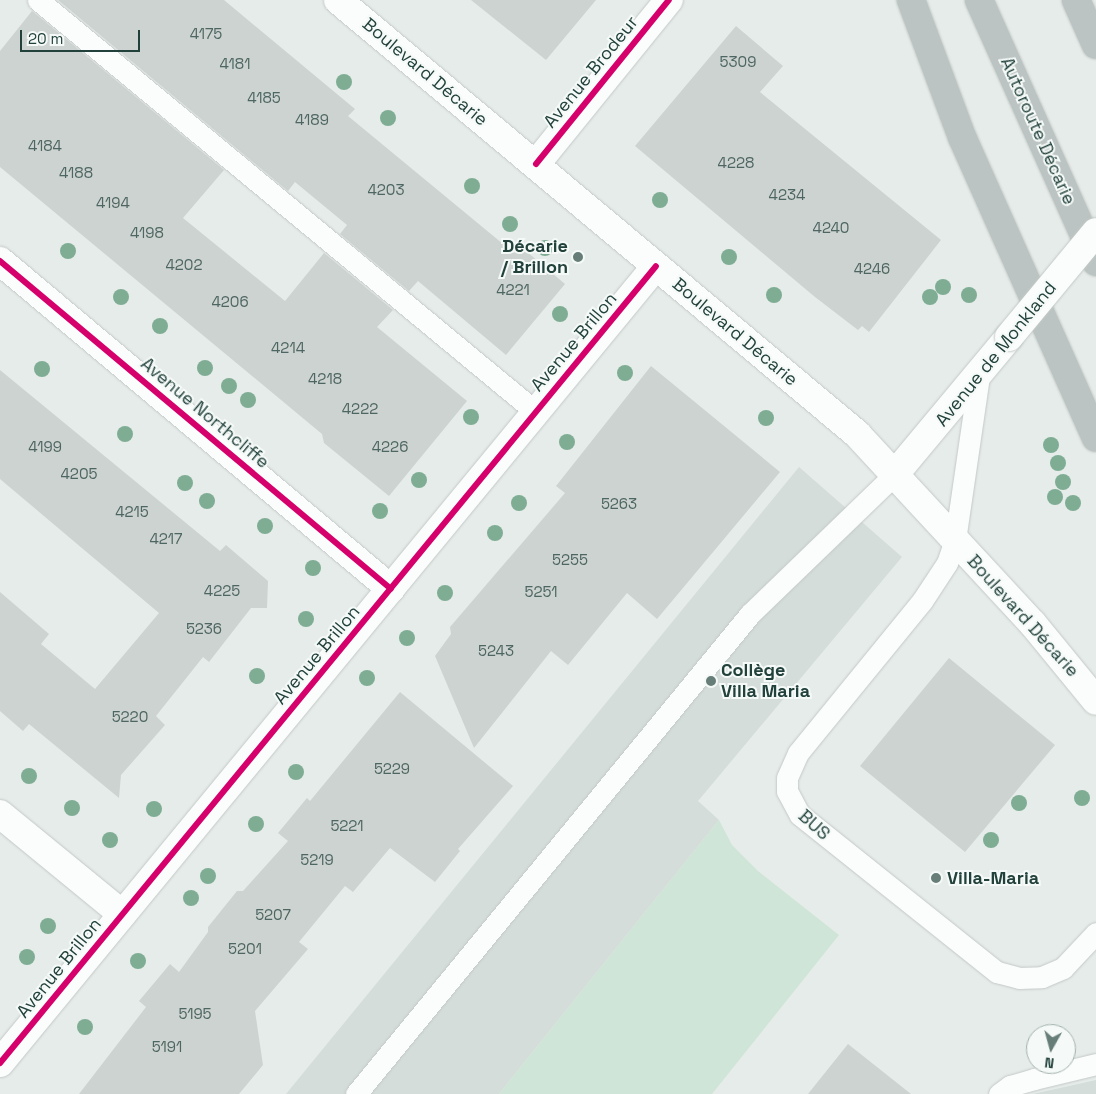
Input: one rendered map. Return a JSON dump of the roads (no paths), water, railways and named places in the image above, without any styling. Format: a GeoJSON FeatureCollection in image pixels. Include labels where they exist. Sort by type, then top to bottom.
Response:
{"type":"FeatureCollection","features":[{"type":"Feature","properties":{"kind":"highway"},"geometry":{"type":"LineString","coordinates":[[911,0],[962,137],[1096,438]]}},
{"type":"Feature","properties":{"kind":"highway","name":"Autoroute Décarie"},"geometry":{"type":"LineString","coordinates":[[979,0],[1096,262]]}},
{"type":"Feature","properties":{"kind":"highway"},"geometry":{"type":"LineString","coordinates":[[1076,0],[1096,45]]}},
{"type":"Feature","properties":{"kind":"street","name":"Boulevard Décarie"},"geometry":{"type":"LineString","coordinates":[[338,0],[845,423],[895,474],[1033,624],[1096,701]]}},
{"type":"Feature","properties":{"kind":"street","name":"Avenue Brodeur"},"geometry":{"type":"LineString","coordinates":[[536,164],[669,0]]}},
{"type":"Feature","properties":{"kind":"street","name":"Avenue de Monkland"},"geometry":{"type":"LineString","coordinates":[[895,474],[979,376],[1096,232]]}},
{"type":"Feature","properties":{"kind":"street","name":"Avenue Northcliffe"},"geometry":{"type":"LineString","coordinates":[[0,261],[391,589]]}},
{"type":"Feature","properties":{"kind":"street","name":"Avenue Brillon"},"geometry":{"type":"LineString","coordinates":[[0,1063],[656,266]]}},
{"type":"Feature","properties":{"kind":"street"},"geometry":{"type":"LineString","coordinates":[[0,814],[122,914]]}},
{"type":"Feature","properties":{"kind":"lane"},"geometry":{"type":"LineString","coordinates":[[38,0],[536,412]]}},
{"type":"Feature","properties":{"kind":"lane","name":"BUS"},"geometry":{"type":"LineString","coordinates":[[979,376],[955,540],[937,580],[798,753],[787,778],[787,791],[800,815],[996,972],[1019,978],[1042,977],[1063,968],[1096,933]]}},
{"type":"Feature","properties":{"kind":"lane"},"geometry":{"type":"LineString","coordinates":[[356,1094],[750,614],[895,474]]}},
{"type":"Feature","properties":{"kind":"lane"},"geometry":{"type":"LineString","coordinates":[[999,1094],[1010,1086],[1096,1064]]}},
{"type":"Feature","properties":{"kind":"place","name":"Décarie / Brillon"},"geometry":{"type":"Point","coordinates":[578,257]}},
{"type":"Feature","properties":{"kind":"place","name":"Collège Villa Maria"},"geometry":{"type":"Point","coordinates":[711,681]}},
{"type":"Feature","properties":{"kind":"place","name":"Villa-Maria"},"geometry":{"type":"Point","coordinates":[936,878]}}]}
